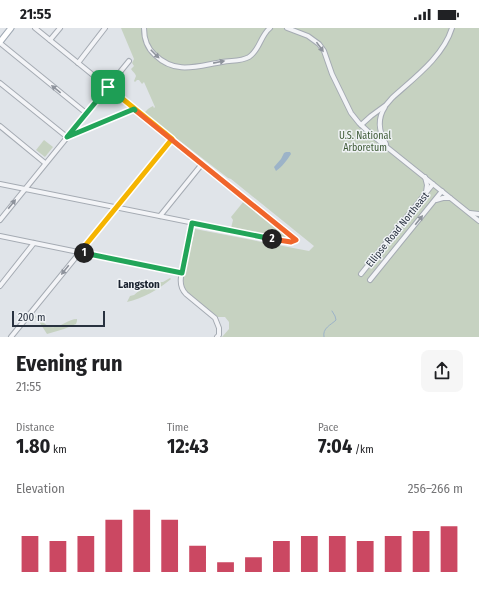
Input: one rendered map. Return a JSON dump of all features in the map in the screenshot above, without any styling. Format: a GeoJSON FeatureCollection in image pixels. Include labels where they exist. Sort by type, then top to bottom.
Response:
{"type":"FeatureCollection","features":[{"type":"Feature","properties":{"kind":"main road"},"geometry":{"type":"LineString","coordinates":[[0,43],[12,28]]}},
{"type":"Feature","properties":{"kind":"street"},"geometry":{"type":"LineString","coordinates":[[0,184],[288,242],[293,242],[296,240],[35,28]]}},
{"type":"Feature","properties":{"kind":"street"},"geometry":{"type":"LineString","coordinates":[[50,40],[60,28]]}},
{"type":"Feature","properties":{"kind":"street"},"geometry":{"type":"LineString","coordinates":[[78,63],[106,28]]}},
{"type":"Feature","properties":{"kind":"street"},"geometry":{"type":"LineString","coordinates":[[144,28],[146,43],[154,54],[175,67],[184,68],[246,59],[257,50],[266,32],[270,28]]}},
{"type":"Feature","properties":{"kind":"street"},"geometry":{"type":"LineString","coordinates":[[287,28],[308,36],[319,44],[349,110],[361,125],[479,221]]}},
{"type":"Feature","properties":{"kind":"street"},"geometry":{"type":"LineString","coordinates":[[361,125],[386,105],[438,55],[446,43],[452,28]]}},
{"type":"Feature","properties":{"kind":"street"},"geometry":{"type":"LineString","coordinates":[[0,43],[86,113]]}},
{"type":"Feature","properties":{"kind":"street"},"geometry":{"type":"LineString","coordinates":[[0,220],[129,61]]}},
{"type":"Feature","properties":{"kind":"street"},"geometry":{"type":"LineString","coordinates":[[0,83],[67,137]]}},
{"type":"Feature","properties":{"kind":"street"},"geometry":{"type":"LineString","coordinates":[[386,105],[381,115],[380,124],[383,138],[388,148]]}},
{"type":"Feature","properties":{"kind":"street"},"geometry":{"type":"LineString","coordinates":[[67,137],[134,109]]}},
{"type":"Feature","properties":{"kind":"street"},"geometry":{"type":"LineString","coordinates":[[0,126],[46,163]]}},
{"type":"Feature","properties":{"kind":"street"},"geometry":{"type":"LineString","coordinates":[[11,337],[172,139]]}},
{"type":"Feature","properties":{"kind":"street"},"geometry":{"type":"LineString","coordinates":[[160,216],[202,164]]}},
{"type":"Feature","properties":{"kind":"street"},"geometry":{"type":"LineString","coordinates":[[425,177],[427,185],[427,191],[425,194]]}},
{"type":"Feature","properties":{"kind":"street","name":"Ellipse Road Northeast"},"geometry":{"type":"LineString","coordinates":[[360,274],[434,184]]}},
{"type":"Feature","properties":{"kind":"street"},"geometry":{"type":"LineString","coordinates":[[370,280],[442,191]]}},
{"type":"Feature","properties":{"kind":"street"},"geometry":{"type":"LineString","coordinates":[[434,202],[443,198],[451,199]]}},
{"type":"Feature","properties":{"kind":"street"},"geometry":{"type":"LineString","coordinates":[[469,214],[479,214]]}},
{"type":"Feature","properties":{"kind":"street"},"geometry":{"type":"LineString","coordinates":[[192,223],[180,284],[188,297],[215,318],[219,328],[218,336]]}},
{"type":"Feature","properties":{"kind":"street"},"geometry":{"type":"LineString","coordinates":[[0,236],[182,273]]}},
{"type":"Feature","properties":{"kind":"street"},"geometry":{"type":"LineString","coordinates":[[0,286],[34,243]]}},
{"type":"Feature","properties":{"kind":"green space","name":"U.S. National Arboretum"},"geometry":{"type":"Polygon","coordinates":[[[121,28],[479,28],[479,337],[222,337],[229,329],[229,322],[225,317],[218,317],[188,294],[184,287],[183,280],[195,229],[309,251],[314,246],[231,179],[145,114],[148,109],[153,106],[154,108],[155,107],[144,82],[142,84],[139,80],[134,81],[136,76],[131,69],[134,66],[132,63],[134,59],[121,28]]]}},
{"type":"Feature","properties":{"kind":"green space"},"geometry":{"type":"Polygon","coordinates":[[[44,140],[53,147],[45,157],[36,150],[44,140]]]}},
{"type":"Feature","properties":{"kind":"green space"},"geometry":{"type":"Polygon","coordinates":[[[244,201],[287,235],[287,238],[231,228],[233,220],[231,217],[244,201]]]}},
{"type":"Feature","properties":{"kind":"green space"},"geometry":{"type":"Polygon","coordinates":[[[170,278],[171,279],[156,290],[139,299],[127,302],[130,296],[134,295],[140,290],[151,286],[156,282],[163,282],[170,278]]]}},
{"type":"Feature","properties":{"kind":"green space"},"geometry":{"type":"Polygon","coordinates":[[[35,316],[48,326],[52,327],[77,319],[77,321],[76,324],[47,334],[35,316]]]}},
{"type":"Feature","properties":{"kind":"water"},"geometry":{"type":"Polygon","coordinates":[[[286,152],[290,152],[291,154],[276,171],[274,167],[286,152]]]}},
{"type":"Feature","properties":{"kind":"waterway"},"geometry":{"type":"LineString","coordinates":[[324,337],[324,331],[336,320],[332,311]]}},
{"type":"Feature","properties":{"kind":"district","name":"Langston"},"geometry":{"type":"Point","coordinates":[139,284]}},
{"type":"Feature","properties":{"kind":"route"},"geometry":{"type":"LineString","coordinates":[[108,87],[67,137],[134,109],[172,139],[296,240],[293,242],[288,242],[192,223],[182,273],[80,252],[172,139],[108,87]]}}]}
